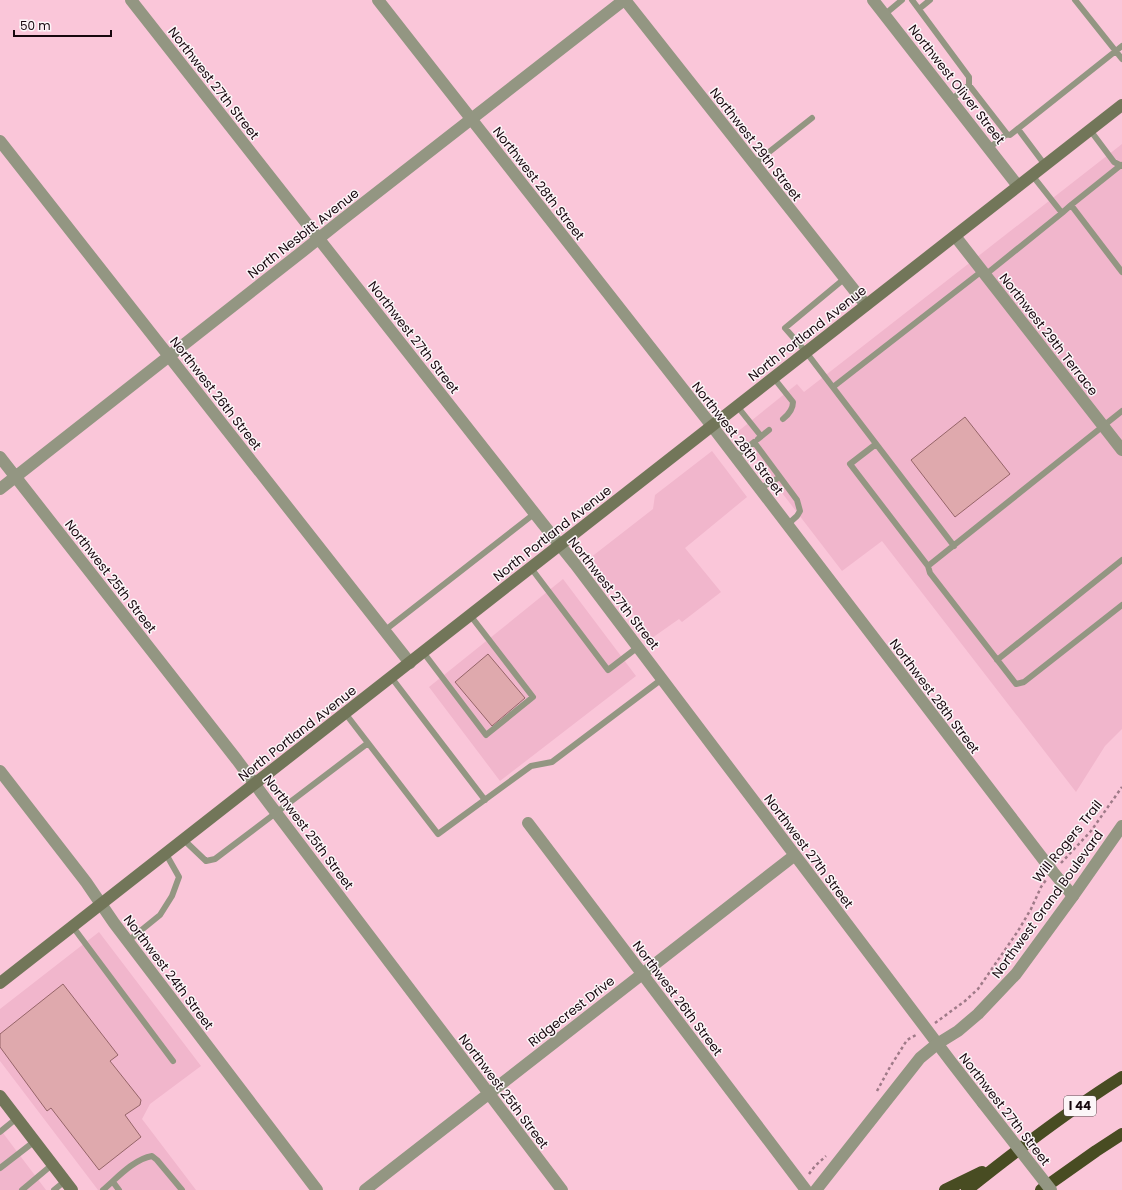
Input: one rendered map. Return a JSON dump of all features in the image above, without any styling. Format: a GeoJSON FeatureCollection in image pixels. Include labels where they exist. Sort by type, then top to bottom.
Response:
{"type":"FeatureCollection","features":[{"type":"Feature","properties":{"kind":"highway","name":"I 44"},"geometry":{"type":"LineString","coordinates":[[968,1190],[1039,1135],[1122,1077]]}},
{"type":"Feature","properties":{"kind":"highway"},"geometry":{"type":"LineString","coordinates":[[1041,1190],[1122,1134]]}},
{"type":"Feature","properties":{"kind":"highway"},"geometry":{"type":"LineString","coordinates":[[945,1190],[1000,1164]]}},
{"type":"Feature","properties":{"kind":"main road","name":"North Portland Avenue"},"geometry":{"type":"LineString","coordinates":[[0,983],[1122,105]]}},
{"type":"Feature","properties":{"kind":"main road"},"geometry":{"type":"LineString","coordinates":[[0,1096],[69,1186]]}},
{"type":"Feature","properties":{"kind":"street","name":"Northwest 27th Street"},"geometry":{"type":"LineString","coordinates":[[131,0],[534,514],[560,545],[937,1044],[1051,1190]]}},
{"type":"Feature","properties":{"kind":"street","name":"Northwest 28th Street"},"geometry":{"type":"LineString","coordinates":[[378,0],[712,426],[1053,872],[1073,896]]}},
{"type":"Feature","properties":{"kind":"street","name":"North Nesbitt Avenue"},"geometry":{"type":"LineString","coordinates":[[0,489],[625,0]]}},
{"type":"Feature","properties":{"kind":"street","name":"Northwest 29th Street"},"geometry":{"type":"LineString","coordinates":[[625,0],[866,305]]}},
{"type":"Feature","properties":{"kind":"street","name":"Northwest Oliver Street"},"geometry":{"type":"LineString","coordinates":[[873,0],[1018,186]]}},
{"type":"Feature","properties":{"kind":"street","name":"Northwest 26th Street"},"geometry":{"type":"LineString","coordinates":[[0,141],[410,663]]}},
{"type":"Feature","properties":{"kind":"street","name":"Northwest 29th Terrace"},"geometry":{"type":"LineString","coordinates":[[954,236],[1122,450]]}},
{"type":"Feature","properties":{"kind":"street","name":"Northwest 25th Street"},"geometry":{"type":"LineString","coordinates":[[0,457],[237,760],[562,1190]]}},
{"type":"Feature","properties":{"kind":"street","name":"Northwest 24th Street"},"geometry":{"type":"LineString","coordinates":[[0,771],[86,882],[128,941],[317,1190]]}},
{"type":"Feature","properties":{"kind":"street","name":"Northwest 26th Street"},"geometry":{"type":"LineString","coordinates":[[528,823],[806,1190]]}},
{"type":"Feature","properties":{"kind":"street","name":"Northwest Grand Boulevard"},"geometry":{"type":"LineString","coordinates":[[816,1190],[920,1058],[937,1044],[958,1031],[973,1018],[1016,974],[1122,826]]}},
{"type":"Feature","properties":{"kind":"street","name":"Ridgecrest Drive"},"geometry":{"type":"LineString","coordinates":[[365,1190],[795,855]]}},
{"type":"Feature","properties":{"kind":"lane"},"geometry":{"type":"LineString","coordinates":[[884,15],[902,0]]}},
{"type":"Feature","properties":{"kind":"lane"},"geometry":{"type":"LineString","coordinates":[[912,0],[969,77],[970,85],[1007,134]]}},
{"type":"Feature","properties":{"kind":"lane"},"geometry":{"type":"LineString","coordinates":[[919,9],[930,0]]}},
{"type":"Feature","properties":{"kind":"lane"},"geometry":{"type":"LineString","coordinates":[[1075,0],[1122,59]]}},
{"type":"Feature","properties":{"kind":"lane"},"geometry":{"type":"LineString","coordinates":[[989,148],[1007,134],[1010,135],[1018,129],[1122,46]]}},
{"type":"Feature","properties":{"kind":"lane"},"geometry":{"type":"LineString","coordinates":[[951,100],[970,85]]}},
{"type":"Feature","properties":{"kind":"lane"},"geometry":{"type":"LineString","coordinates":[[754,164],[812,118]]}},
{"type":"Feature","properties":{"kind":"lane"},"geometry":{"type":"LineString","coordinates":[[1018,129],[1045,165]]}},
{"type":"Feature","properties":{"kind":"lane"},"geometry":{"type":"LineString","coordinates":[[833,387],[984,273],[1121,166],[1114,162],[1090,130]]}},
{"type":"Feature","properties":{"kind":"lane"},"geometry":{"type":"LineString","coordinates":[[1032,175],[1062,213]]}},
{"type":"Feature","properties":{"kind":"lane"},"geometry":{"type":"LineString","coordinates":[[1071,205],[1122,272]]}},
{"type":"Feature","properties":{"kind":"lane"},"geometry":{"type":"LineString","coordinates":[[844,279],[785,328],[806,352],[954,546]]}},
{"type":"Feature","properties":{"kind":"lane"},"geometry":{"type":"LineString","coordinates":[[774,377],[793,405],[788,416],[783,419]]}},
{"type":"Feature","properties":{"kind":"lane"},"geometry":{"type":"LineString","coordinates":[[737,406],[761,436]]}},
{"type":"Feature","properties":{"kind":"lane"},"geometry":{"type":"LineString","coordinates":[[928,566],[1122,411]]}},
{"type":"Feature","properties":{"kind":"lane"},"geometry":{"type":"LineString","coordinates":[[735,457],[769,430]]}},
{"type":"Feature","properties":{"kind":"lane"},"geometry":{"type":"LineString","coordinates":[[754,442],[799,504],[800,511],[797,516],[787,525]]}},
{"type":"Feature","properties":{"kind":"lane"},"geometry":{"type":"LineString","coordinates":[[876,444],[850,464],[928,566],[930,573],[1016,684],[1024,682],[1122,605]]}},
{"type":"Feature","properties":{"kind":"lane"},"geometry":{"type":"LineString","coordinates":[[759,488],[780,477]]}},
{"type":"Feature","properties":{"kind":"lane"},"geometry":{"type":"LineString","coordinates":[[384,631],[534,514]]}},
{"type":"Feature","properties":{"kind":"lane"},"geometry":{"type":"LineString","coordinates":[[997,660],[1122,560]]}},
{"type":"Feature","properties":{"kind":"lane"},"geometry":{"type":"LineString","coordinates":[[531,568],[608,670],[638,647]]}},
{"type":"Feature","properties":{"kind":"lane"},"geometry":{"type":"LineString","coordinates":[[423,652],[486,735],[533,697],[470,615]]}},
{"type":"Feature","properties":{"kind":"lane"},"geometry":{"type":"LineString","coordinates":[[392,677],[485,800]]}},
{"type":"Feature","properties":{"kind":"lane"},"geometry":{"type":"LineString","coordinates":[[345,713],[438,834],[531,766],[552,762],[662,679]]}},
{"type":"Feature","properties":{"kind":"lane"},"geometry":{"type":"LineString","coordinates":[[184,840],[206,861],[215,859],[368,743]]}},
{"type":"Feature","properties":{"kind":"lane"},"geometry":{"type":"LineString","coordinates":[[128,941],[160,915],[172,896],[179,877],[166,854]]}},
{"type":"Feature","properties":{"kind":"lane"},"geometry":{"type":"LineString","coordinates":[[73,927],[173,1061]]}},
{"type":"Feature","properties":{"kind":"lane"},"geometry":{"type":"LineString","coordinates":[[0,1132],[17,1118]]}},
{"type":"Feature","properties":{"kind":"lane"},"geometry":{"type":"LineString","coordinates":[[0,1168],[35,1141]]}},
{"type":"Feature","properties":{"kind":"lane"},"geometry":{"type":"LineString","coordinates":[[103,1190],[136,1162],[152,1156],[182,1190]]}},
{"type":"Feature","properties":{"kind":"lane"},"geometry":{"type":"LineString","coordinates":[[22,1190],[53,1164]]}},
{"type":"Feature","properties":{"kind":"lane"},"geometry":{"type":"LineString","coordinates":[[113,1182],[119,1190]]}},
{"type":"Feature","properties":{"kind":"lane"},"geometry":{"type":"LineString","coordinates":[[54,1190],[69,1186]]}},
{"type":"Feature","properties":{"kind":"path","name":"Will Rogers Trail"},"geometry":{"type":"LineString","coordinates":[[940,1019],[965,1001],[978,989],[1018,931],[1031,909],[1041,887],[1053,872],[1091,832],[1122,787]]}},
{"type":"Feature","properties":{"kind":"path"},"geometry":{"type":"LineString","coordinates":[[876,1094],[890,1067],[907,1040],[910,1038]]}},
{"type":"Feature","properties":{"kind":"path"},"geometry":{"type":"LineString","coordinates":[[815,1166],[826,1156]]}},
{"type":"Feature","properties":{"kind":"shaded area"},"geometry":{"type":"Polygon","coordinates":[[[1122,144],[1122,729],[1105,746],[1076,792],[882,541],[842,571],[736,433],[797,384],[804,392],[1122,144]]]}},
{"type":"Feature","properties":{"kind":"shaded area"},"geometry":{"type":"Polygon","coordinates":[[[712,451],[747,497],[685,548],[721,592],[682,622],[679,619],[652,638],[590,558],[653,509],[655,495],[712,451]]]}},
{"type":"Feature","properties":{"kind":"shaded area"},"geometry":{"type":"Polygon","coordinates":[[[563,579],[636,676],[500,781],[429,687],[563,579]]]}},
{"type":"Feature","properties":{"kind":"shaded area"},"geometry":{"type":"Polygon","coordinates":[[[99,932],[201,1066],[150,1104],[142,1119],[196,1190],[98,1190],[0,1061],[0,1009],[99,932]]]}},
{"type":"Feature","properties":{"kind":"shaded area"},"geometry":{"type":"Polygon","coordinates":[[[0,1129],[15,1149],[46,1190],[0,1190],[0,1129]]]}},
{"type":"Feature","properties":{"kind":"building"},"geometry":{"type":"Polygon","coordinates":[[[965,417],[1010,474],[955,517],[911,460],[965,417]]]}},
{"type":"Feature","properties":{"kind":"building"},"geometry":{"type":"Polygon","coordinates":[[[488,654],[525,698],[492,726],[455,682],[488,654]]]}},
{"type":"Feature","properties":{"kind":"building"},"geometry":{"type":"Polygon","coordinates":[[[63,984],[118,1055],[110,1061],[141,1100],[140,1105],[125,1115],[141,1137],[99,1170],[51,1108],[47,1111],[0,1047],[0,1034],[63,984]]]}}]}
